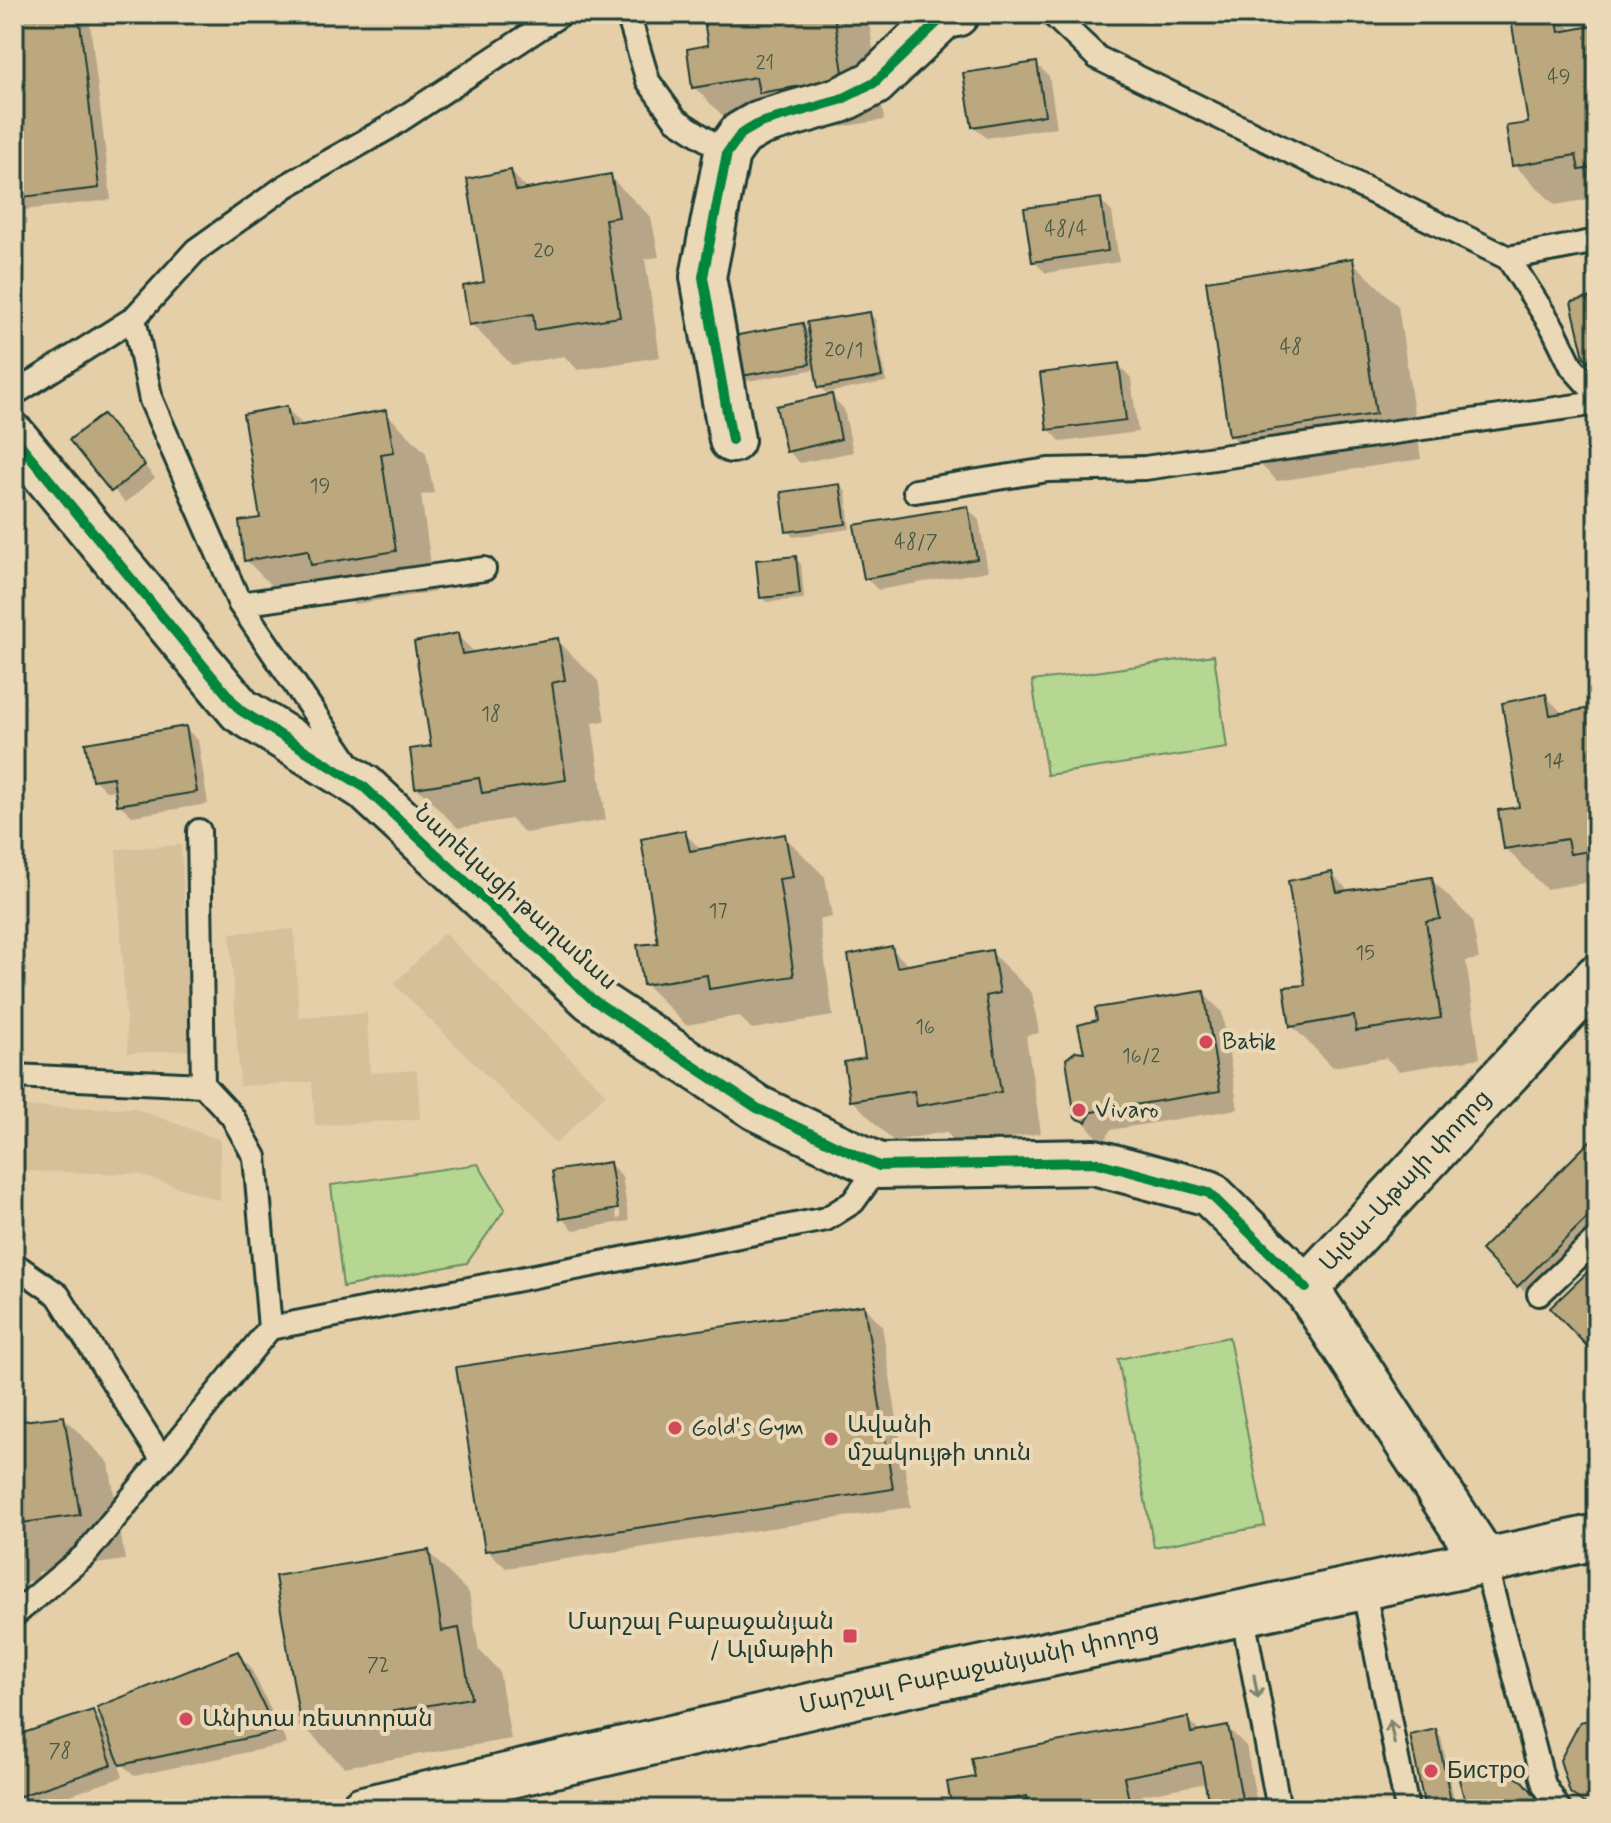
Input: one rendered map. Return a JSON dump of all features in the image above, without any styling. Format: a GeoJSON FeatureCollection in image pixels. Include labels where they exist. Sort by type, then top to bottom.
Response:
{"type":"FeatureCollection","features":[{"type":"Feature","properties":{"kind":"street"},"geometry":{"type":"LineString","coordinates":[[732,440],[703,277],[727,153],[741,134],[760,123],[840,100],[874,83],[948,15]]}},
{"type":"Feature","properties":{"kind":"street","name":"Նարեկացի թաղամաս"},"geometry":{"type":"LineString","coordinates":[[14,437],[240,710],[364,787],[592,999],[757,1108],[879,1166],[1094,1162],[1209,1193],[1306,1288]]}},
{"type":"Feature","properties":{"kind":"street","name":"Ալմա-Աթայի փողոց"},"geometry":{"type":"LineString","coordinates":[[1484,1560],[1306,1288],[1597,977]]}},
{"type":"Feature","properties":{"kind":"street","name":"Մարշալ Բաբաջանյանի փողոց"},"geometry":{"type":"LineString","coordinates":[[363,1809],[1242,1611],[1597,1537]]}},
{"type":"Feature","properties":{"kind":"lane"},"geometry":{"type":"LineString","coordinates":[[14,394],[134,318],[196,250],[286,186],[388,128],[561,14]]}},
{"type":"Feature","properties":{"kind":"lane"},"geometry":{"type":"LineString","coordinates":[[628,14],[648,81],[675,119],[727,153]]}},
{"type":"Feature","properties":{"kind":"lane"},"geometry":{"type":"LineString","coordinates":[[1052,14],[1098,58],[1508,258],[1553,328],[1572,367],[1597,395]]}},
{"type":"Feature","properties":{"kind":"lane"},"geometry":{"type":"LineString","coordinates":[[1508,258],[1597,241]]}},
{"type":"Feature","properties":{"kind":"lane"},"geometry":{"type":"LineString","coordinates":[[134,318],[151,400],[240,604],[364,787]]}},
{"type":"Feature","properties":{"kind":"lane"},"geometry":{"type":"LineString","coordinates":[[915,491],[1048,470],[1157,466],[1597,403]]}},
{"type":"Feature","properties":{"kind":"lane"},"geometry":{"type":"LineString","coordinates":[[240,604],[484,569]]}},
{"type":"Feature","properties":{"kind":"lane"},"geometry":{"type":"LineString","coordinates":[[199,831],[203,1085],[232,1116],[255,1157],[270,1328]]}},
{"type":"Feature","properties":{"kind":"lane"},"geometry":{"type":"LineString","coordinates":[[14,1076],[203,1085]]}},
{"type":"Feature","properties":{"kind":"lane"},"geometry":{"type":"LineString","coordinates":[[14,1615],[84,1556],[270,1328],[826,1219],[853,1202],[879,1166]]}},
{"type":"Feature","properties":{"kind":"lane"},"geometry":{"type":"LineString","coordinates":[[1539,1294],[1597,1239]]}},
{"type":"Feature","properties":{"kind":"lane"},"geometry":{"type":"LineString","coordinates":[[14,1264],[58,1295],[162,1459]]}},
{"type":"Feature","properties":{"kind":"lane"},"geometry":{"type":"LineString","coordinates":[[1484,1560],[1544,1785],[1559,1809]]}},
{"type":"Feature","properties":{"kind":"lane"},"geometry":{"type":"LineString","coordinates":[[1363,1586],[1407,1809]]}},
{"type":"Feature","properties":{"kind":"lane"},"geometry":{"type":"LineString","coordinates":[[1242,1611],[1279,1809]]}},
{"type":"Feature","properties":{"kind":"shaded area"},"geometry":{"type":"Polygon","coordinates":[[[181,845],[192,1050],[128,1053],[116,849],[181,845]]]}},
{"type":"Feature","properties":{"kind":"shaded area"},"geometry":{"type":"Polygon","coordinates":[[[294,929],[299,1017],[367,1013],[370,1073],[417,1070],[420,1119],[315,1126],[312,1082],[240,1086],[230,933],[294,929]]]}},
{"type":"Feature","properties":{"kind":"shaded area"},"geometry":{"type":"Polygon","coordinates":[[[444,933],[606,1094],[556,1144],[394,984],[444,933]]]}},
{"type":"Feature","properties":{"kind":"shaded area"},"geometry":{"type":"Polygon","coordinates":[[[14,1107],[134,1108],[220,1140],[220,1201],[138,1174],[14,1171],[14,1107]]]}},
{"type":"Feature","properties":{"kind":"green space"},"geometry":{"type":"Polygon","coordinates":[[[1214,655],[1227,748],[1047,775],[1032,681],[1214,655]]]}},
{"type":"Feature","properties":{"kind":"green space"},"geometry":{"type":"Polygon","coordinates":[[[478,1164],[505,1209],[467,1263],[343,1287],[331,1185],[478,1164]]]}},
{"type":"Feature","properties":{"kind":"green space"},"geometry":{"type":"Polygon","coordinates":[[[1229,1337],[1265,1526],[1154,1547],[1118,1359],[1229,1337]]]}},
{"type":"Feature","properties":{"kind":"building"},"geometry":{"type":"Polygon","coordinates":[[[14,14],[79,14],[99,188],[14,198],[14,14]]]}},
{"type":"Feature","properties":{"kind":"building"},"geometry":{"type":"Polygon","coordinates":[[[703,14],[834,14],[844,79],[759,93],[756,77],[692,88],[687,49],[708,45],[703,14]]]}},
{"type":"Feature","properties":{"kind":"building"},"geometry":{"type":"Polygon","coordinates":[[[1556,14],[1559,32],[1597,25],[1597,167],[1579,170],[1576,155],[1512,166],[1506,126],[1528,123],[1511,19],[1556,14]]]}},
{"type":"Feature","properties":{"kind":"building"},"geometry":{"type":"Polygon","coordinates":[[[1037,62],[1045,115],[972,127],[963,73],[1037,62]]]}},
{"type":"Feature","properties":{"kind":"building"},"geometry":{"type":"Polygon","coordinates":[[[511,170],[516,191],[611,174],[619,217],[605,219],[620,317],[535,330],[533,314],[469,325],[463,286],[484,282],[467,179],[511,170]]]}},
{"type":"Feature","properties":{"kind":"building"},"geometry":{"type":"Polygon","coordinates":[[[1101,198],[1108,251],[1032,262],[1024,208],[1101,198]]]}},
{"type":"Feature","properties":{"kind":"building"},"geometry":{"type":"Polygon","coordinates":[[[1353,258],[1376,414],[1229,436],[1206,281],[1353,258]]]}},
{"type":"Feature","properties":{"kind":"building"},"geometry":{"type":"Polygon","coordinates":[[[1597,296],[1597,368],[1584,357],[1571,302],[1597,296]]]}},
{"type":"Feature","properties":{"kind":"building"},"geometry":{"type":"Polygon","coordinates":[[[870,312],[882,377],[818,388],[807,322],[870,312]]]}},
{"type":"Feature","properties":{"kind":"building"},"geometry":{"type":"Polygon","coordinates":[[[803,323],[810,364],[741,376],[733,336],[803,323]]]}},
{"type":"Feature","properties":{"kind":"building"},"geometry":{"type":"Polygon","coordinates":[[[1119,363],[1126,420],[1047,430],[1040,373],[1119,363]]]}},
{"type":"Feature","properties":{"kind":"building"},"geometry":{"type":"Polygon","coordinates":[[[832,394],[841,439],[786,452],[776,406],[832,394]]]}},
{"type":"Feature","properties":{"kind":"building"},"geometry":{"type":"Polygon","coordinates":[[[287,406],[291,427],[386,410],[394,452],[381,454],[396,551],[311,565],[308,550],[244,561],[239,521],[260,518],[243,414],[287,406]]]}},
{"type":"Feature","properties":{"kind":"building"},"geometry":{"type":"Polygon","coordinates":[[[103,414],[145,465],[111,492],[69,440],[103,414]]]}},
{"type":"Feature","properties":{"kind":"building"},"geometry":{"type":"Polygon","coordinates":[[[840,484],[846,524],[786,532],[781,492],[840,484]]]}},
{"type":"Feature","properties":{"kind":"building"},"geometry":{"type":"Polygon","coordinates":[[[968,506],[977,559],[864,579],[854,525],[968,506]]]}},
{"type":"Feature","properties":{"kind":"building"},"geometry":{"type":"Polygon","coordinates":[[[796,556],[800,594],[760,598],[756,560],[796,556]]]}},
{"type":"Feature","properties":{"kind":"building"},"geometry":{"type":"Polygon","coordinates":[[[458,633],[462,654],[558,638],[565,680],[552,683],[566,780],[482,793],[479,778],[415,788],[410,749],[431,746],[414,642],[458,633]]]}},
{"type":"Feature","properties":{"kind":"building"},"geometry":{"type":"Polygon","coordinates":[[[1546,694],[1550,715],[1597,707],[1597,850],[1570,854],[1567,839],[1504,849],[1498,810],[1519,807],[1502,703],[1546,694]]]}},
{"type":"Feature","properties":{"kind":"building"},"geometry":{"type":"Polygon","coordinates":[[[186,726],[197,792],[117,805],[113,777],[92,780],[85,743],[186,726]]]}},
{"type":"Feature","properties":{"kind":"building"},"geometry":{"type":"Polygon","coordinates":[[[685,830],[690,851],[785,834],[793,877],[779,879],[794,976],[709,989],[707,975],[643,985],[637,945],[658,943],[641,839],[685,830]]]}},
{"type":"Feature","properties":{"kind":"building"},"geometry":{"type":"Polygon","coordinates":[[[1332,872],[1337,892],[1432,877],[1440,919],[1426,921],[1441,1018],[1356,1031],[1354,1016],[1290,1027],[1284,987],[1305,985],[1288,881],[1332,872]]]}},
{"type":"Feature","properties":{"kind":"building"},"geometry":{"type":"Polygon","coordinates":[[[892,946],[897,967],[992,950],[1000,993],[986,996],[1001,1092],[917,1106],[914,1091],[850,1101],[844,1062],[865,1058],[848,955],[892,946]]]}},
{"type":"Feature","properties":{"kind":"building"},"geometry":{"type":"Polygon","coordinates":[[[1204,991],[1220,1091],[1092,1112],[1086,1122],[1075,1118],[1066,1059],[1076,1051],[1084,1052],[1078,1025],[1097,1020],[1095,1008],[1204,991]]]}},
{"type":"Feature","properties":{"kind":"building"},"geometry":{"type":"Polygon","coordinates":[[[1597,1134],[1597,1208],[1517,1287],[1481,1250],[1597,1134]]]}},
{"type":"Feature","properties":{"kind":"building"},"geometry":{"type":"Polygon","coordinates":[[[610,1162],[618,1209],[560,1219],[552,1171],[610,1162]]]}},
{"type":"Feature","properties":{"kind":"building"},"geometry":{"type":"Polygon","coordinates":[[[1597,1263],[1597,1337],[1587,1346],[1550,1308],[1597,1263]]]}},
{"type":"Feature","properties":{"kind":"building","name":"Gold's Gym"},"geometry":{"type":"Polygon","coordinates":[[[864,1305],[893,1489],[485,1551],[456,1367],[864,1305]]]}},
{"type":"Feature","properties":{"kind":"building"},"geometry":{"type":"Polygon","coordinates":[[[64,1416],[80,1515],[14,1524],[14,1422],[64,1416]]]}},
{"type":"Feature","properties":{"kind":"building"},"geometry":{"type":"Polygon","coordinates":[[[429,1550],[442,1631],[459,1628],[471,1698],[301,1727],[275,1576],[429,1550]]]}},
{"type":"Feature","properties":{"kind":"building","name":"Անիտա ռեստորան"},"geometry":{"type":"Polygon","coordinates":[[[238,1651],[276,1732],[120,1765],[97,1707],[238,1651]]]}},
{"type":"Feature","properties":{"kind":"building"},"geometry":{"type":"Polygon","coordinates":[[[93,1710],[112,1765],[14,1798],[14,1736],[93,1710]]]}},
{"type":"Feature","properties":{"kind":"building"},"geometry":{"type":"Polygon","coordinates":[[[1188,1717],[1191,1733],[1228,1726],[1244,1809],[1202,1809],[1201,1806],[1209,1805],[1201,1762],[1124,1777],[1131,1809],[1030,1809],[1027,1796],[982,1805],[983,1809],[952,1809],[947,1782],[975,1777],[971,1758],[1188,1717]]]}},
{"type":"Feature","properties":{"kind":"building"},"geometry":{"type":"Polygon","coordinates":[[[1597,1718],[1597,1809],[1592,1809],[1570,1793],[1560,1760],[1580,1722],[1597,1718]]]}},
{"type":"Feature","properties":{"kind":"building","name":"Бистро"},"geometry":{"type":"Polygon","coordinates":[[[1436,1729],[1452,1806],[1425,1809],[1410,1735],[1436,1729]]]}},
{"type":"Feature","properties":{"kind":"building"},"geometry":{"type":"Polygon","coordinates":[[[1487,1761],[1524,1782],[1546,1809],[1467,1809],[1456,1768],[1487,1761]]]}},
{"type":"Feature","properties":{"kind":"cycle path"},"geometry":{"type":"LineString","coordinates":[[732,440],[703,277],[727,153],[741,134],[760,123],[840,100],[874,83],[944,16],[956,14]]}},
{"type":"Feature","properties":{"kind":"cycle path"},"geometry":{"type":"LineString","coordinates":[[14,437],[240,710],[364,787],[592,999],[757,1108],[879,1166],[1094,1162],[1209,1193],[1306,1288]]}},
{"type":"Feature","properties":{"kind":"place","name":"Batik"},"geometry":{"type":"Point","coordinates":[1206,1042]}},
{"type":"Feature","properties":{"kind":"place","name":"Vivaro"},"geometry":{"type":"Point","coordinates":[1079,1110]}},
{"type":"Feature","properties":{"kind":"place","name":"Gold's Gym"},"geometry":{"type":"Point","coordinates":[675,1428]}},
{"type":"Feature","properties":{"kind":"place","name":"Ավանի մշակույթի տուն"},"geometry":{"type":"Point","coordinates":[831,1439]}},
{"type":"Feature","properties":{"kind":"place","name":"Մարշալ Բաբաջանյան / Ալմաթիի"},"geometry":{"type":"Point","coordinates":[850,1636]}},
{"type":"Feature","properties":{"kind":"place","name":"Անիտա ռեստորան"},"geometry":{"type":"Point","coordinates":[186,1719]}},
{"type":"Feature","properties":{"kind":"place","name":"Бистро"},"geometry":{"type":"Point","coordinates":[1431,1771]}}]}
